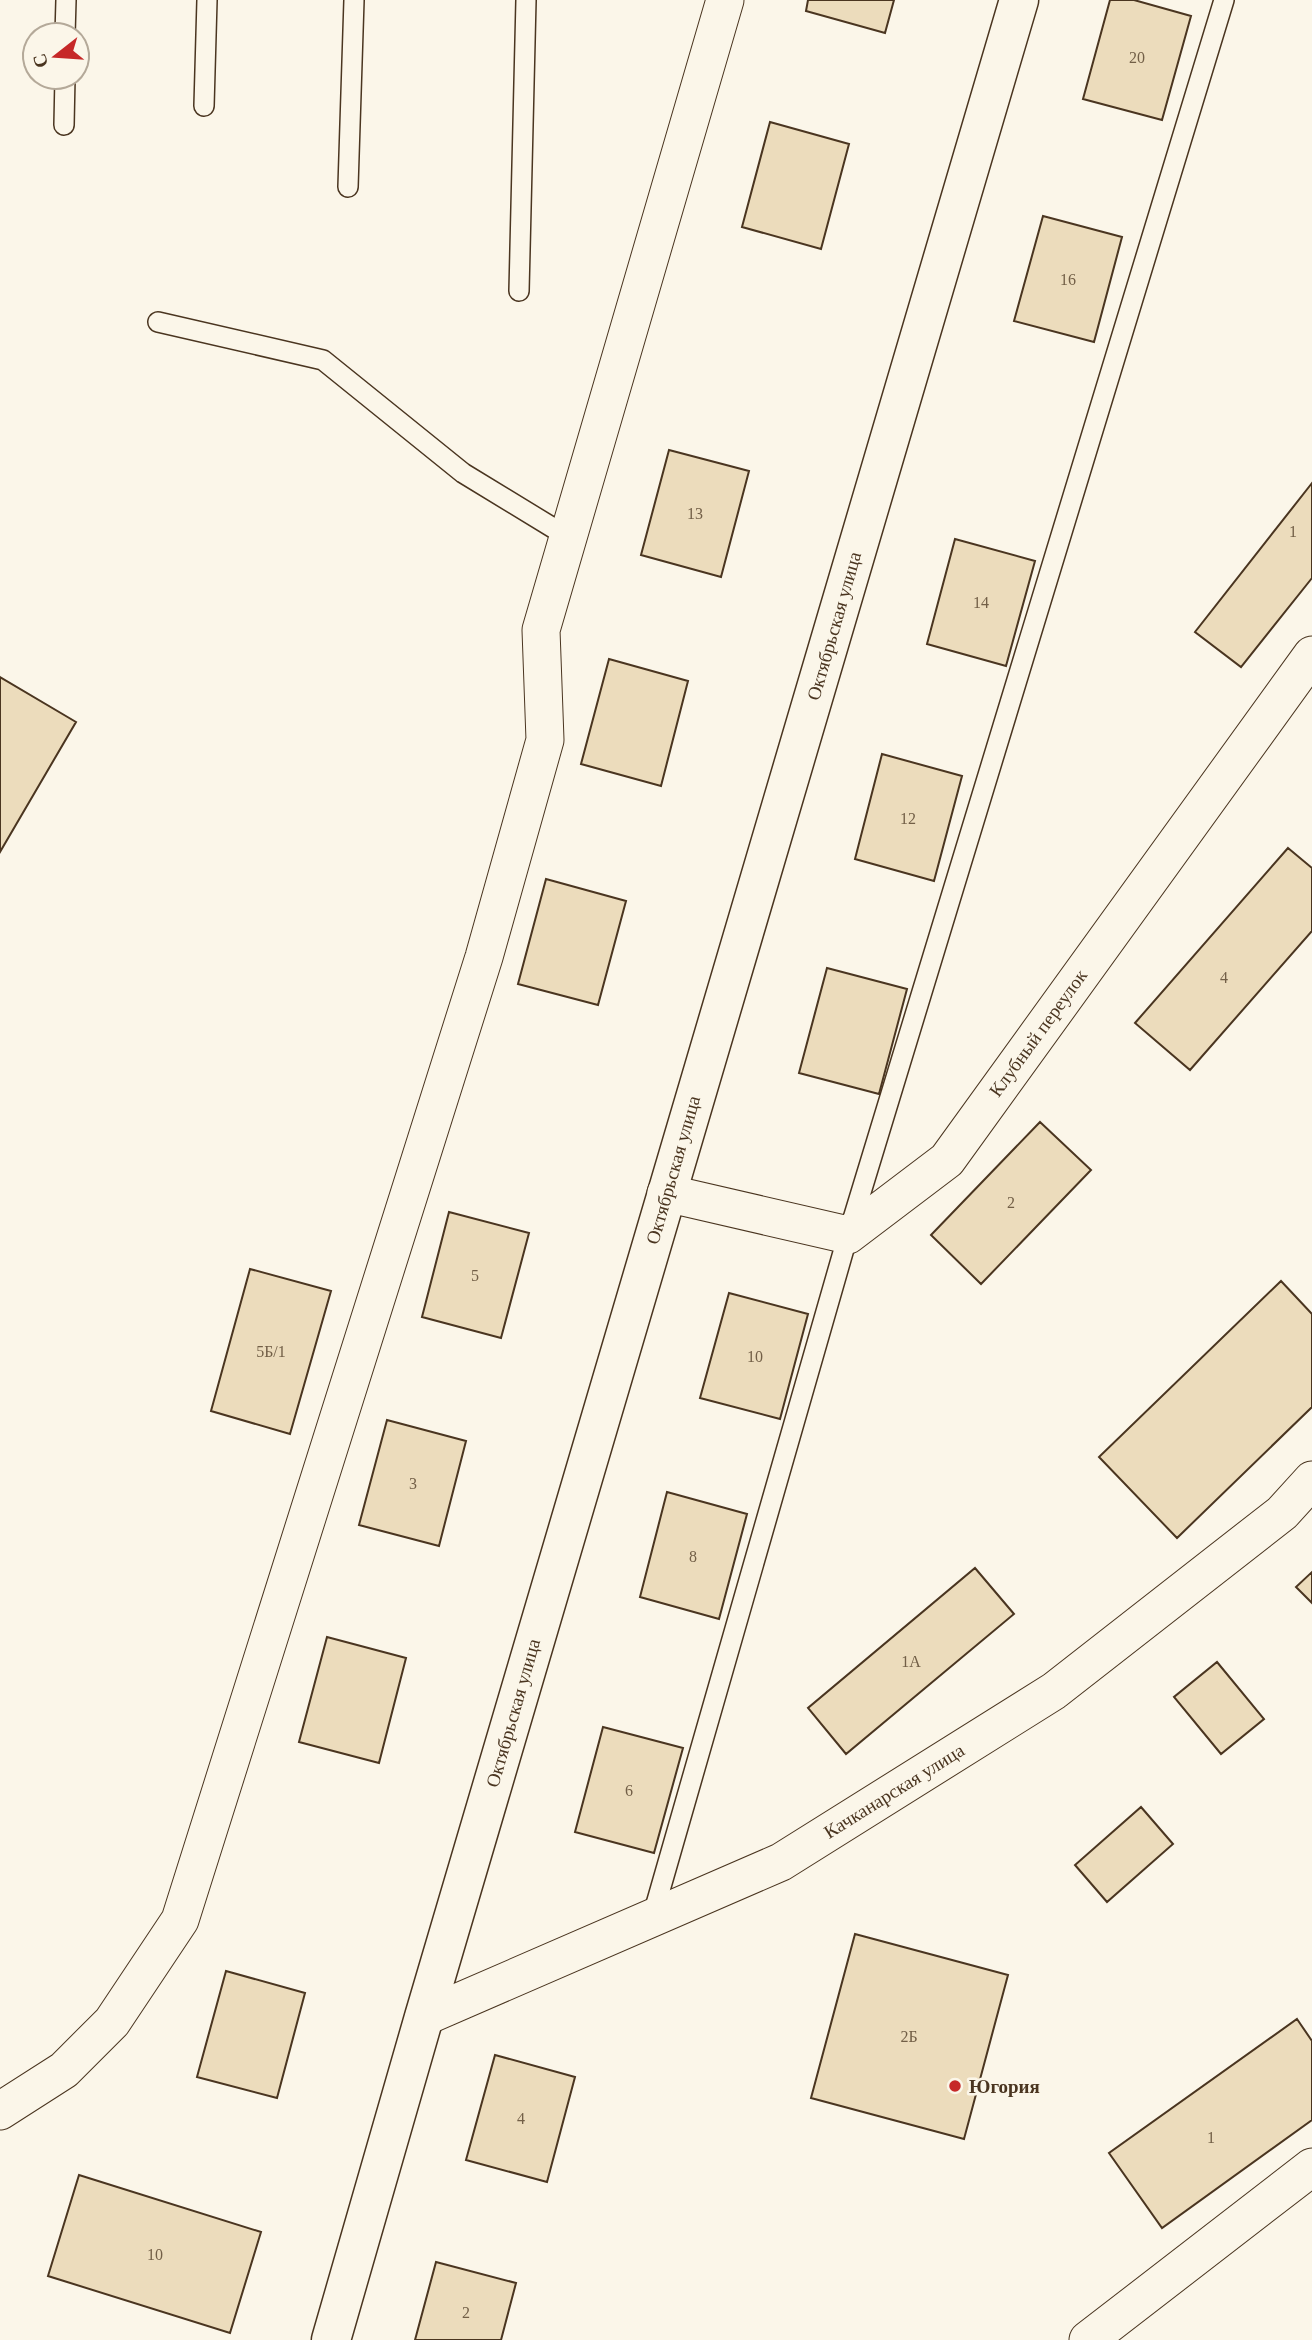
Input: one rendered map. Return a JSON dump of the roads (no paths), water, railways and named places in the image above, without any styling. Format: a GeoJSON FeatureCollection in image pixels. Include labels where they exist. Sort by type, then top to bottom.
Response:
{"type":"FeatureCollection","features":[{"type":"Feature","properties":{"kind":"street"},"geometry":{"type":"LineString","coordinates":[[0,2111],[64,2070],[112,2022],[180,1920],[495,919],[545,740],[541,631],[725,0]]}},
{"type":"Feature","properties":{"kind":"street","name":"Октябрьская улица"},"geometry":{"type":"LineString","coordinates":[[331,2340],[1018,0]]}},
{"type":"Feature","properties":{"kind":"street","name":"Клубный переулок"},"geometry":{"type":"LineString","coordinates":[[848,1235],[947,1160],[1312,655]]}},
{"type":"Feature","properties":{"kind":"street"},"geometry":{"type":"LineString","coordinates":[[666,1193],[848,1235]]}},
{"type":"Feature","properties":{"kind":"street","name":"Качканарская улица"},"geometry":{"type":"LineString","coordinates":[[424,2017],[781,1862],[1054,1691],[1282,1513],[1312,1480]]}},
{"type":"Feature","properties":{"kind":"street"},"geometry":{"type":"LineString","coordinates":[[1088,2340],[1312,2167]]}},
{"type":"Feature","properties":{"kind":"lane"},"geometry":{"type":"LineString","coordinates":[[65,21],[66,0]]}},
{"type":"Feature","properties":{"kind":"lane"},"geometry":{"type":"LineString","coordinates":[[204,106],[207,0]]}},
{"type":"Feature","properties":{"kind":"lane"},"geometry":{"type":"LineString","coordinates":[[348,187],[354,0]]}},
{"type":"Feature","properties":{"kind":"lane"},"geometry":{"type":"LineString","coordinates":[[519,291],[526,0]]}},
{"type":"Feature","properties":{"kind":"lane"},"geometry":{"type":"LineString","coordinates":[[652,1918],[848,1235],[1224,0]]}},
{"type":"Feature","properties":{"kind":"lane"},"geometry":{"type":"LineString","coordinates":[[64,125],[65,91]]}},
{"type":"Feature","properties":{"kind":"lane"},"geometry":{"type":"LineString","coordinates":[[158,322],[323,360],[463,473],[568,537]]}},
{"type":"Feature","properties":{"kind":"place","name":"Югория"},"geometry":{"type":"Point","coordinates":[955,2086]}}]}
